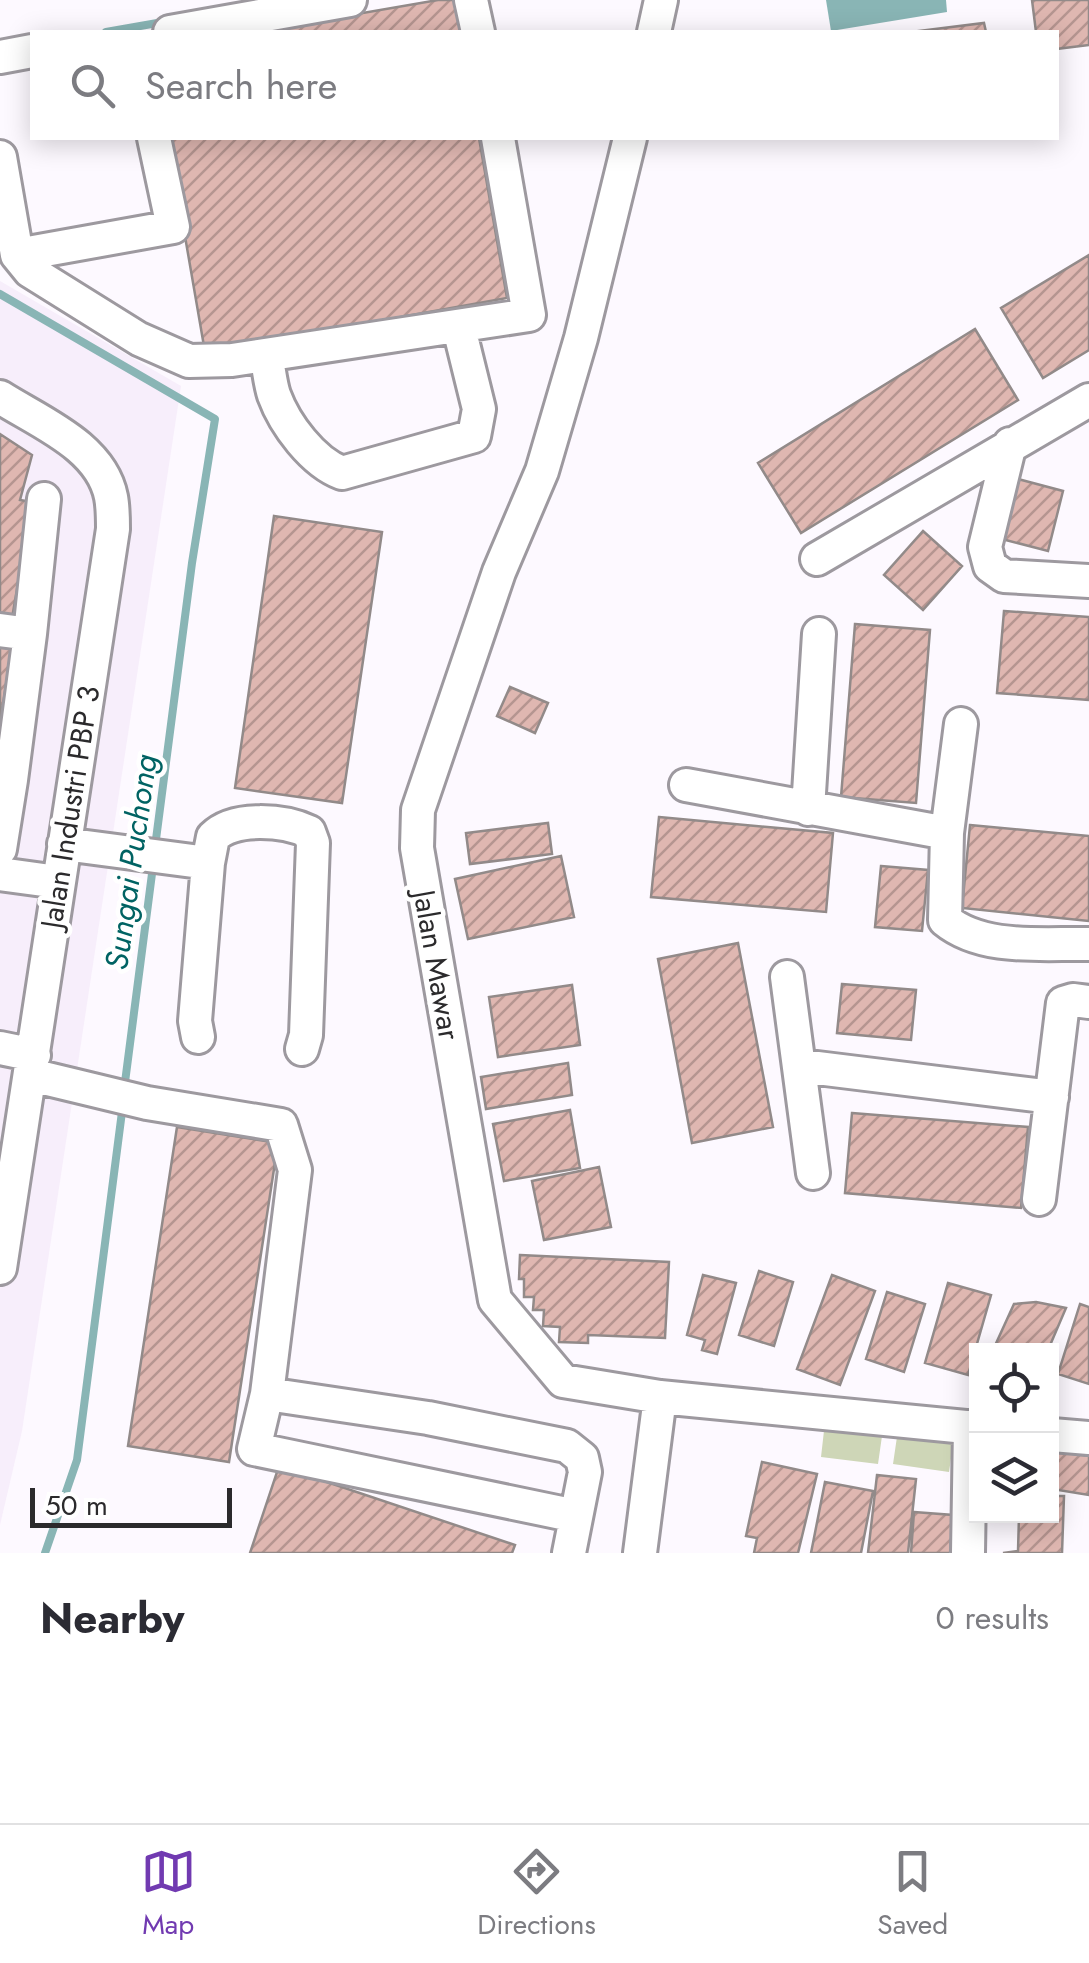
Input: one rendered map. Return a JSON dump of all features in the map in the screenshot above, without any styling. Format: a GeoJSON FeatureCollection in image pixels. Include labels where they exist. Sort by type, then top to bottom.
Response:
{"type":"FeatureCollection","features":[{"type":"Feature","properties":{"kind":"street"},"geometry":{"type":"LineString","coordinates":[[181,30],[350,0]]}},
{"type":"Feature","properties":{"kind":"street"},"geometry":{"type":"LineString","coordinates":[[471,0],[478,30]]}},
{"type":"Feature","properties":{"kind":"street"},"geometry":{"type":"LineString","coordinates":[[654,30],[661,0]]}},
{"type":"Feature","properties":{"kind":"street"},"geometry":{"type":"LineString","coordinates":[[0,58],[4,54],[30,51]]}},
{"type":"Feature","properties":{"kind":"street"},"geometry":{"type":"LineString","coordinates":[[17,255],[172,227],[154,140]]}},
{"type":"Feature","properties":{"kind":"street"},"geometry":{"type":"LineString","coordinates":[[498,140],[529,315]]}},
{"type":"Feature","properties":{"kind":"street","name":"Jalan Mawar"},"geometry":{"type":"LineString","coordinates":[[629,140],[542,471],[499,572],[418,810],[417,848],[494,1300],[563,1381],[660,1397],[969,1428]]}},
{"type":"Feature","properties":{"kind":"street"},"geometry":{"type":"LineString","coordinates":[[0,156],[17,255],[30,271],[139,339],[189,361],[266,355],[529,315],[585,317]]}},
{"type":"Feature","properties":{"kind":"street"},"geometry":{"type":"LineString","coordinates":[[266,355],[275,396],[294,432],[324,466],[342,473],[474,436],[480,409],[459,328]]}},
{"type":"Feature","properties":{"kind":"street","name":"Jalan Industri PBP 3"},"geometry":{"type":"LineString","coordinates":[[0,397],[76,444],[98,466],[111,494],[114,529],[0,1268]]}},
{"type":"Feature","properties":{"kind":"street"},"geometry":{"type":"LineString","coordinates":[[817,559],[1089,400]]}},
{"type":"Feature","properties":{"kind":"street"},"geometry":{"type":"LineString","coordinates":[[1010,444],[985,547],[990,566],[1004,576],[1089,581]]}},
{"type":"Feature","properties":{"kind":"street"},"geometry":{"type":"LineString","coordinates":[[0,848],[15,632],[44,498]]}},
{"type":"Feature","properties":{"kind":"street"},"geometry":{"type":"LineString","coordinates":[[808,809],[819,634]]}},
{"type":"Feature","properties":{"kind":"street"},"geometry":{"type":"LineString","coordinates":[[962,724],[947,833],[945,920],[962,934],[987,940],[1089,944]]}},
{"type":"Feature","properties":{"kind":"street"},"geometry":{"type":"LineString","coordinates":[[686,784],[947,833]]}},
{"type":"Feature","properties":{"kind":"street"},"geometry":{"type":"LineString","coordinates":[[198,1038],[195,1021],[213,837],[229,827],[267,823],[297,826],[309,832],[313,843],[306,1035],[302,1049]]}},
{"type":"Feature","properties":{"kind":"street"},"geometry":{"type":"LineString","coordinates":[[64,844],[208,862]]}},
{"type":"Feature","properties":{"kind":"street"},"geometry":{"type":"LineString","coordinates":[[0,874],[58,882]]}},
{"type":"Feature","properties":{"kind":"street"},"geometry":{"type":"LineString","coordinates":[[787,978],[813,1173]]}},
{"type":"Feature","properties":{"kind":"street"},"geometry":{"type":"LineString","coordinates":[[1039,1199],[1063,1004],[1073,1000],[1089,1002]]}},
{"type":"Feature","properties":{"kind":"street"},"geometry":{"type":"LineString","coordinates":[[0,1048],[99,1092],[281,1125],[295,1170],[267,1394],[254,1449],[576,1516]]}},
{"type":"Feature","properties":{"kind":"street"},"geometry":{"type":"LineString","coordinates":[[801,1066],[1052,1096]]}},
{"type":"Feature","properties":{"kind":"street"},"geometry":{"type":"LineString","coordinates":[[267,1394],[428,1418],[567,1446],[582,1458],[585,1472],[569,1553]]}},
{"type":"Feature","properties":{"kind":"street"},"geometry":{"type":"LineString","coordinates":[[640,1553],[660,1397]]}},
{"type":"Feature","properties":{"kind":"street"},"geometry":{"type":"LineString","coordinates":[[968,1553],[973,1433]]}},
{"type":"Feature","properties":{"kind":"street"},"geometry":{"type":"LineString","coordinates":[[1059,1436],[1089,1438]]}},
{"type":"Feature","properties":{"kind":"shaded area"},"geometry":{"type":"Polygon","coordinates":[[[0,281],[181,386],[22,1431],[0,1525],[0,281]]]}},
{"type":"Feature","properties":{"kind":"green space"},"geometry":{"type":"Polygon","coordinates":[[[825,1422],[883,1429],[878,1464],[821,1457],[825,1422]]]}},
{"type":"Feature","properties":{"kind":"green space"},"geometry":{"type":"Polygon","coordinates":[[[898,1430],[954,1438],[949,1472],[893,1464],[898,1430]]]}},
{"type":"Feature","properties":{"kind":"water"},"geometry":{"type":"Polygon","coordinates":[[[826,0],[946,0],[947,12],[831,30],[826,0]]]}},
{"type":"Feature","properties":{"kind":"building"},"geometry":{"type":"Polygon","coordinates":[[[456,0],[461,30],[265,30],[456,0]]]}},
{"type":"Feature","properties":{"kind":"building"},"geometry":{"type":"Polygon","coordinates":[[[1032,0],[1089,0],[1089,45],[1059,49],[1059,30],[1036,30],[1032,0]]]}},
{"type":"Feature","properties":{"kind":"building"},"geometry":{"type":"Polygon","coordinates":[[[984,23],[986,30],[927,30],[984,23]]]}},
{"type":"Feature","properties":{"kind":"building"},"geometry":{"type":"Polygon","coordinates":[[[168,140],[479,140],[507,298],[205,352],[168,140]]]}},
{"type":"Feature","properties":{"kind":"building"},"geometry":{"type":"Polygon","coordinates":[[[1089,255],[1089,350],[1043,378],[1001,308],[1089,255]]]}},
{"type":"Feature","properties":{"kind":"building"},"geometry":{"type":"Polygon","coordinates":[[[975,329],[1018,400],[801,533],[758,463],[975,329]]]}},
{"type":"Feature","properties":{"kind":"building"},"geometry":{"type":"Polygon","coordinates":[[[0,434],[32,455],[20,500],[32,502],[11,624],[0,622],[0,434]]]}},
{"type":"Feature","properties":{"kind":"building"},"geometry":{"type":"Polygon","coordinates":[[[1018,479],[1063,491],[1048,551],[1002,539],[1018,479]]]}},
{"type":"Feature","properties":{"kind":"building"},"geometry":{"type":"Polygon","coordinates":[[[274,516],[382,532],[342,803],[235,788],[274,516]]]}},
{"type":"Feature","properties":{"kind":"building"},"geometry":{"type":"Polygon","coordinates":[[[923,531],[962,566],[923,610],[884,575],[923,531]]]}},
{"type":"Feature","properties":{"kind":"building"},"geometry":{"type":"Polygon","coordinates":[[[1004,611],[1089,617],[1089,700],[997,693],[1004,611]]]}},
{"type":"Feature","properties":{"kind":"building"},"geometry":{"type":"Polygon","coordinates":[[[855,624],[930,630],[916,803],[841,797],[855,624]]]}},
{"type":"Feature","properties":{"kind":"building"},"geometry":{"type":"Polygon","coordinates":[[[0,639],[13,641],[0,723],[0,639]]]}},
{"type":"Feature","properties":{"kind":"building"},"geometry":{"type":"Polygon","coordinates":[[[510,687],[548,703],[535,733],[497,716],[510,687]]]}},
{"type":"Feature","properties":{"kind":"building"},"geometry":{"type":"Polygon","coordinates":[[[659,817],[833,833],[826,912],[651,897],[659,817]]]}},
{"type":"Feature","properties":{"kind":"building"},"geometry":{"type":"Polygon","coordinates":[[[548,823],[552,854],[470,864],[466,833],[548,823]]]}},
{"type":"Feature","properties":{"kind":"building"},"geometry":{"type":"Polygon","coordinates":[[[970,825],[1089,836],[1089,921],[962,908],[970,825]]]}},
{"type":"Feature","properties":{"kind":"building"},"geometry":{"type":"Polygon","coordinates":[[[561,856],[574,917],[468,939],[455,879],[561,856]]]}},
{"type":"Feature","properties":{"kind":"building"},"geometry":{"type":"Polygon","coordinates":[[[881,866],[928,870],[922,931],[875,927],[881,866]]]}},
{"type":"Feature","properties":{"kind":"building"},"geometry":{"type":"Polygon","coordinates":[[[738,943],[773,1127],[692,1143],[658,959],[738,943]]]}},
{"type":"Feature","properties":{"kind":"building"},"geometry":{"type":"Polygon","coordinates":[[[842,984],[916,990],[911,1040],[837,1033],[842,984]]]}},
{"type":"Feature","properties":{"kind":"building"},"geometry":{"type":"Polygon","coordinates":[[[572,985],[580,1045],[498,1057],[489,997],[572,985]]]}},
{"type":"Feature","properties":{"kind":"building"},"geometry":{"type":"Polygon","coordinates":[[[568,1063],[572,1095],[486,1109],[481,1077],[568,1063]]]}},
{"type":"Feature","properties":{"kind":"building"},"geometry":{"type":"Polygon","coordinates":[[[570,1110],[580,1168],[504,1181],[493,1124],[570,1110]]]}},
{"type":"Feature","properties":{"kind":"building"},"geometry":{"type":"Polygon","coordinates":[[[852,1113],[1028,1127],[1021,1208],[845,1193],[852,1113]]]}},
{"type":"Feature","properties":{"kind":"building"},"geometry":{"type":"Polygon","coordinates":[[[177,1127],[278,1143],[229,1462],[128,1446],[177,1127]]]}},
{"type":"Feature","properties":{"kind":"building"},"geometry":{"type":"Polygon","coordinates":[[[599,1167],[611,1227],[544,1240],[532,1181],[599,1167]]]}},
{"type":"Feature","properties":{"kind":"building"},"geometry":{"type":"Polygon","coordinates":[[[520,1255],[669,1262],[665,1338],[588,1335],[588,1343],[559,1342],[560,1327],[543,1326],[544,1310],[533,1310],[534,1297],[524,1297],[524,1279],[519,1279],[520,1255]]]}},
{"type":"Feature","properties":{"kind":"building"},"geometry":{"type":"Polygon","coordinates":[[[759,1271],[793,1282],[774,1346],[739,1335],[759,1271]]]}},
{"type":"Feature","properties":{"kind":"building"},"geometry":{"type":"Polygon","coordinates":[[[703,1275],[736,1283],[717,1354],[702,1350],[705,1340],[687,1335],[703,1275]]]}},
{"type":"Feature","properties":{"kind":"building"},"geometry":{"type":"Polygon","coordinates":[[[832,1275],[875,1291],[840,1385],[797,1369],[832,1275]]]}},
{"type":"Feature","properties":{"kind":"building"},"geometry":{"type":"Polygon","coordinates":[[[948,1283],[991,1295],[977,1343],[969,1343],[968,1375],[925,1363],[948,1283]]]}},
{"type":"Feature","properties":{"kind":"building"},"geometry":{"type":"Polygon","coordinates":[[[887,1292],[925,1304],[904,1372],[866,1359],[887,1292]]]}},
{"type":"Feature","properties":{"kind":"building"},"geometry":{"type":"Polygon","coordinates":[[[1036,1302],[1066,1308],[1051,1343],[996,1343],[1014,1304],[1036,1302]]]}},
{"type":"Feature","properties":{"kind":"building"},"geometry":{"type":"Polygon","coordinates":[[[1080,1304],[1089,1307],[1089,1384],[1059,1374],[1080,1304]]]}},
{"type":"Feature","properties":{"kind":"building"},"geometry":{"type":"Polygon","coordinates":[[[1059,1452],[1089,1456],[1089,1495],[1059,1490],[1059,1452]]]}},
{"type":"Feature","properties":{"kind":"building"},"geometry":{"type":"Polygon","coordinates":[[[762,1462],[817,1474],[798,1553],[754,1553],[757,1538],[746,1536],[762,1462]]]}},
{"type":"Feature","properties":{"kind":"building"},"geometry":{"type":"Polygon","coordinates":[[[279,1466],[515,1545],[512,1553],[250,1553],[279,1466]]]}},
{"type":"Feature","properties":{"kind":"building"},"geometry":{"type":"Polygon","coordinates":[[[877,1475],[916,1479],[908,1553],[868,1553],[877,1475]]]}},
{"type":"Feature","properties":{"kind":"building"},"geometry":{"type":"Polygon","coordinates":[[[825,1482],[873,1491],[861,1553],[811,1553],[825,1482]]]}},
{"type":"Feature","properties":{"kind":"building"},"geometry":{"type":"Polygon","coordinates":[[[1059,1496],[1064,1496],[1062,1553],[1003,1553],[1018,1551],[1019,1523],[1059,1523],[1059,1496]]]}},
{"type":"Feature","properties":{"kind":"building"},"geometry":{"type":"Polygon","coordinates":[[[914,1512],[953,1515],[950,1553],[911,1553],[914,1512]]]}},
{"type":"Feature","properties":{"kind":"waterway","name":"Sungai Puchong"},"geometry":{"type":"LineString","coordinates":[[117,30],[163,22]]}},
{"type":"Feature","properties":{"kind":"waterway","name":"Sungai Puchong"},"geometry":{"type":"LineString","coordinates":[[0,294],[215,419],[155,847]]}},
{"type":"Feature","properties":{"kind":"waterway","name":"Sungai Puchong"},"geometry":{"type":"LineString","coordinates":[[124,1090],[153,866]]}},
{"type":"Feature","properties":{"kind":"waterway","name":"Sungai Puchong"},"geometry":{"type":"LineString","coordinates":[[45,1553],[77,1460],[123,1104]]}}]}
